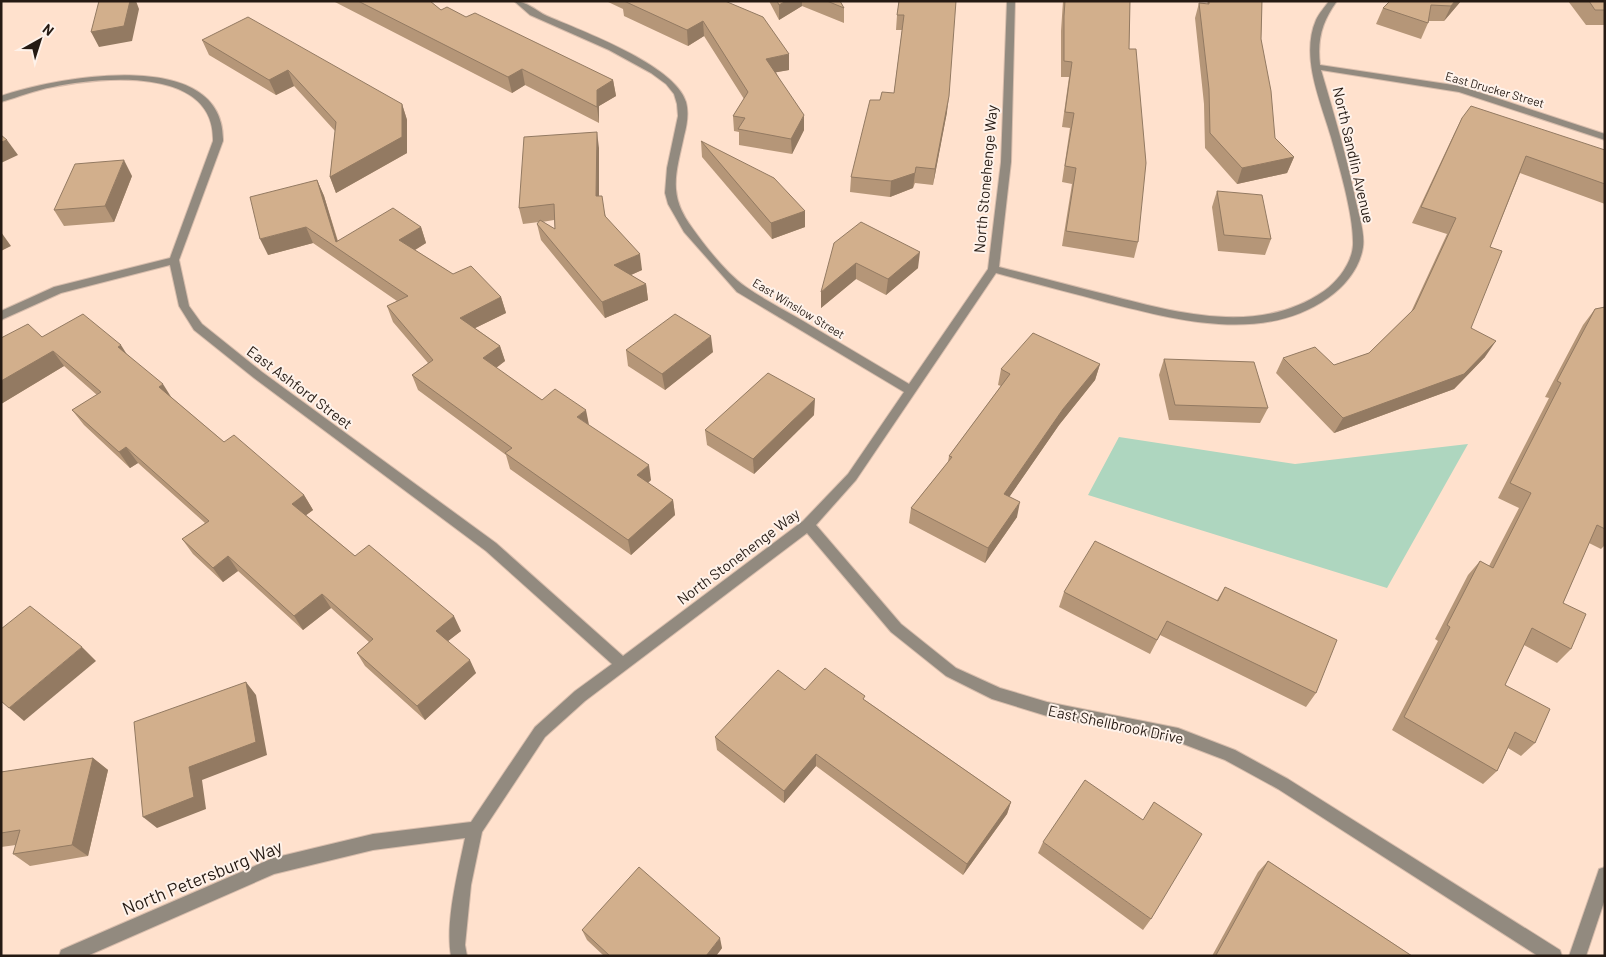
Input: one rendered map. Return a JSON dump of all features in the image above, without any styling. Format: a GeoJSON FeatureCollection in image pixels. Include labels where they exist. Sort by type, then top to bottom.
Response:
{"type":"FeatureCollection","features":[{"type":"Feature","properties":{"kind":"street","name":"East Winslow Street"},"geometry":{"type":"LineString","coordinates":[[518,1],[534,13],[645,65],[664,76],[678,92],[684,109],[671,173],[670,194],[677,215],[721,269],[741,289],[912,391]]}},
{"type":"Feature","properties":{"kind":"street","name":"North Stonehenge Way"},"geometry":{"type":"LineString","coordinates":[[459,956],[457,945],[463,885],[475,829],[540,732],[580,696],[808,525],[852,477],[993,269],[1006,162],[1011,1]]}},
{"type":"Feature","properties":{"kind":"street","name":"North Sandlin Avenue"},"geometry":{"type":"LineString","coordinates":[[993,269],[1171,315],[1211,321],[1250,320],[1285,314],[1314,303],[1337,287],[1352,268],[1358,246],[1356,224],[1343,163],[1316,67],[1314,50],[1320,20],[1333,1]]}},
{"type":"Feature","properties":{"kind":"street","name":"East Drucker Street"},"geometry":{"type":"LineString","coordinates":[[1316,67],[1460,89],[1605,137]]}},
{"type":"Feature","properties":{"kind":"street"},"geometry":{"type":"LineString","coordinates":[[1,99],[46,85],[81,78],[114,76],[145,78],[172,84],[193,93],[209,106],[217,122],[218,141],[174,260],[58,290],[1,316]]}},
{"type":"Feature","properties":{"kind":"street","name":"East Ashford Street"},"geometry":{"type":"LineString","coordinates":[[174,260],[184,306],[198,327],[266,381],[491,547],[622,664]]}},
{"type":"Feature","properties":{"kind":"street","name":"East Shellbrook Drive"},"geometry":{"type":"LineString","coordinates":[[808,525],[896,628],[951,672],[1005,697],[1047,709],[1178,735],[1230,755],[1283,784],[1554,956]]}},
{"type":"Feature","properties":{"kind":"street","name":"North Petersburg Way"},"geometry":{"type":"LineString","coordinates":[[66,956],[273,866],[373,842],[475,829]]}},
{"type":"Feature","properties":{"kind":"street"},"geometry":{"type":"LineString","coordinates":[[1577,956],[1605,876]]}},
{"type":"Feature","properties":{"kind":"green space"},"geometry":{"type":"Polygon","coordinates":[[[1119,437],[1295,464],[1468,444],[1387,588],[1088,495],[1119,437]]]}},
{"type":"Feature","properties":{"kind":"building"},"geometry":{"type":"Polygon","coordinates":[[[99,1],[130,1],[124,26],[91,32],[99,1]]]}},
{"type":"Feature","properties":{"kind":"building"},"geometry":{"type":"Polygon","coordinates":[[[358,1],[430,1],[441,10],[447,7],[466,17],[475,13],[613,80],[597,90],[597,107],[522,69],[508,77],[358,1]]]}},
{"type":"Feature","properties":{"kind":"building"},"geometry":{"type":"Polygon","coordinates":[[[624,1],[725,1],[763,17],[789,54],[766,59],[804,115],[791,139],[738,129],[745,118],[733,116],[748,92],[703,21],[687,30],[624,1]]]}},
{"type":"Feature","properties":{"kind":"building"},"geometry":{"type":"Polygon","coordinates":[[[777,1],[786,1],[779,5],[777,1]]]}},
{"type":"Feature","properties":{"kind":"building"},"geometry":{"type":"Polygon","coordinates":[[[827,1],[840,1],[844,8],[827,1]]]}},
{"type":"Feature","properties":{"kind":"building"},"geometry":{"type":"Polygon","coordinates":[[[899,1],[956,1],[949,96],[935,169],[916,167],[915,173],[891,181],[851,177],[870,100],[880,100],[882,92],[894,93],[904,15],[897,15],[899,1]]]}},
{"type":"Feature","properties":{"kind":"building"},"geometry":{"type":"Polygon","coordinates":[[[1065,1],[1130,1],[1129,49],[1136,49],[1146,163],[1138,242],[1066,231],[1076,168],[1065,166],[1074,113],[1065,112],[1072,62],[1064,61],[1065,1]]]}},
{"type":"Feature","properties":{"kind":"building"},"geometry":{"type":"Polygon","coordinates":[[[1209,1],[1262,1],[1261,39],[1271,91],[1275,138],[1294,157],[1242,168],[1210,133],[1209,89],[1199,3],[1209,4],[1209,1]]]}},
{"type":"Feature","properties":{"kind":"building"},"geometry":{"type":"Polygon","coordinates":[[[1390,1],[1455,1],[1451,6],[1431,5],[1428,23],[1383,8],[1390,1]]]}},
{"type":"Feature","properties":{"kind":"building"},"geometry":{"type":"Polygon","coordinates":[[[1589,1],[1605,1],[1605,10],[1595,10],[1589,1]]]}},
{"type":"Feature","properties":{"kind":"building"},"geometry":{"type":"Polygon","coordinates":[[[248,17],[402,104],[402,137],[330,177],[336,122],[288,70],[269,80],[202,40],[248,17]]]}},
{"type":"Feature","properties":{"kind":"building"},"geometry":{"type":"Polygon","coordinates":[[[1471,106],[1605,150],[1605,184],[1526,156],[1490,247],[1502,251],[1471,328],[1496,341],[1464,374],[1343,418],[1283,358],[1315,347],[1334,365],[1369,353],[1414,309],[1456,218],[1421,207],[1462,118],[1471,106]]]}},
{"type":"Feature","properties":{"kind":"building"},"geometry":{"type":"Polygon","coordinates":[[[597,132],[596,196],[602,196],[605,216],[640,254],[614,265],[646,284],[602,302],[537,224],[540,220],[555,229],[554,204],[519,208],[524,137],[597,132]]]}},
{"type":"Feature","properties":{"kind":"building"},"geometry":{"type":"Polygon","coordinates":[[[1,135],[7,140],[1,142],[1,135]]]}},
{"type":"Feature","properties":{"kind":"building"},"geometry":{"type":"Polygon","coordinates":[[[701,141],[774,178],[805,211],[771,223],[701,141]]]}},
{"type":"Feature","properties":{"kind":"building"},"geometry":{"type":"Polygon","coordinates":[[[124,160],[105,206],[54,210],[75,164],[124,160]]]}},
{"type":"Feature","properties":{"kind":"building"},"geometry":{"type":"Polygon","coordinates":[[[317,180],[336,242],[393,208],[421,227],[399,240],[453,274],[471,266],[501,297],[460,318],[500,346],[483,358],[542,400],[555,389],[586,410],[577,417],[649,465],[637,475],[673,500],[628,540],[505,453],[512,448],[412,375],[433,360],[387,306],[408,296],[306,227],[260,239],[250,197],[317,180]]]}},
{"type":"Feature","properties":{"kind":"building"},"geometry":{"type":"Polygon","coordinates":[[[1217,191],[1262,195],[1271,239],[1224,235],[1217,191]]]}},
{"type":"Feature","properties":{"kind":"building"},"geometry":{"type":"Polygon","coordinates":[[[861,222],[920,252],[888,279],[856,263],[821,292],[834,243],[861,222]]]}},
{"type":"Feature","properties":{"kind":"building"},"geometry":{"type":"Polygon","coordinates":[[[1605,307],[1605,529],[1597,525],[1563,603],[1586,614],[1571,649],[1532,628],[1505,685],[1550,709],[1535,743],[1515,732],[1497,771],[1404,717],[1450,627],[1447,625],[1480,561],[1493,568],[1531,493],[1510,483],[1561,383],[1557,381],[1595,309],[1605,307]]]}},
{"type":"Feature","properties":{"kind":"building"},"geometry":{"type":"Polygon","coordinates":[[[83,314],[121,345],[118,347],[163,384],[159,387],[224,442],[234,435],[304,495],[292,504],[355,556],[369,545],[454,616],[436,631],[470,660],[417,706],[357,653],[373,639],[322,594],[294,616],[228,556],[213,568],[182,539],[209,521],[126,447],[119,452],[72,410],[101,392],[53,351],[1,381],[1,338],[28,324],[42,337],[83,314]]]}},
{"type":"Feature","properties":{"kind":"building"},"geometry":{"type":"Polygon","coordinates":[[[675,314],[711,336],[662,374],[626,350],[675,314]]]}},
{"type":"Feature","properties":{"kind":"building"},"geometry":{"type":"Polygon","coordinates":[[[1033,333],[1100,364],[1063,409],[1004,494],[1020,502],[988,548],[911,508],[952,457],[949,456],[1010,374],[1001,369],[1033,333]]]}},
{"type":"Feature","properties":{"kind":"building"},"geometry":{"type":"Polygon","coordinates":[[[1164,359],[1254,362],[1268,408],[1175,405],[1164,359]]]}},
{"type":"Feature","properties":{"kind":"building"},"geometry":{"type":"Polygon","coordinates":[[[768,373],[815,399],[753,459],[705,430],[768,373]]]}},
{"type":"Feature","properties":{"kind":"building"},"geometry":{"type":"Polygon","coordinates":[[[1095,541],[1218,601],[1225,587],[1337,640],[1316,693],[1167,621],[1157,640],[1064,592],[1095,541]]]}},
{"type":"Feature","properties":{"kind":"building"},"geometry":{"type":"Polygon","coordinates":[[[30,606],[82,647],[9,708],[1,701],[1,629],[30,606]]]}},
{"type":"Feature","properties":{"kind":"building"},"geometry":{"type":"Polygon","coordinates":[[[825,668],[865,696],[863,699],[1011,802],[967,864],[816,754],[784,791],[715,737],[778,670],[805,690],[825,668]]]}},
{"type":"Feature","properties":{"kind":"building"},"geometry":{"type":"Polygon","coordinates":[[[246,682],[256,742],[189,767],[194,797],[143,817],[134,722],[246,682]]]}},
{"type":"Feature","properties":{"kind":"building"},"geometry":{"type":"Polygon","coordinates":[[[93,758],[72,845],[13,854],[20,830],[1,833],[1,772],[93,758]]]}},
{"type":"Feature","properties":{"kind":"building"},"geometry":{"type":"Polygon","coordinates":[[[1085,780],[1143,820],[1154,802],[1202,834],[1151,919],[1043,842],[1085,780]]]}},
{"type":"Feature","properties":{"kind":"building"},"geometry":{"type":"Polygon","coordinates":[[[1268,861],[1412,956],[1217,956],[1268,861]]]}},
{"type":"Feature","properties":{"kind":"building"},"geometry":{"type":"Polygon","coordinates":[[[639,867],[720,938],[706,956],[610,956],[582,930],[639,867]]]}}]}
